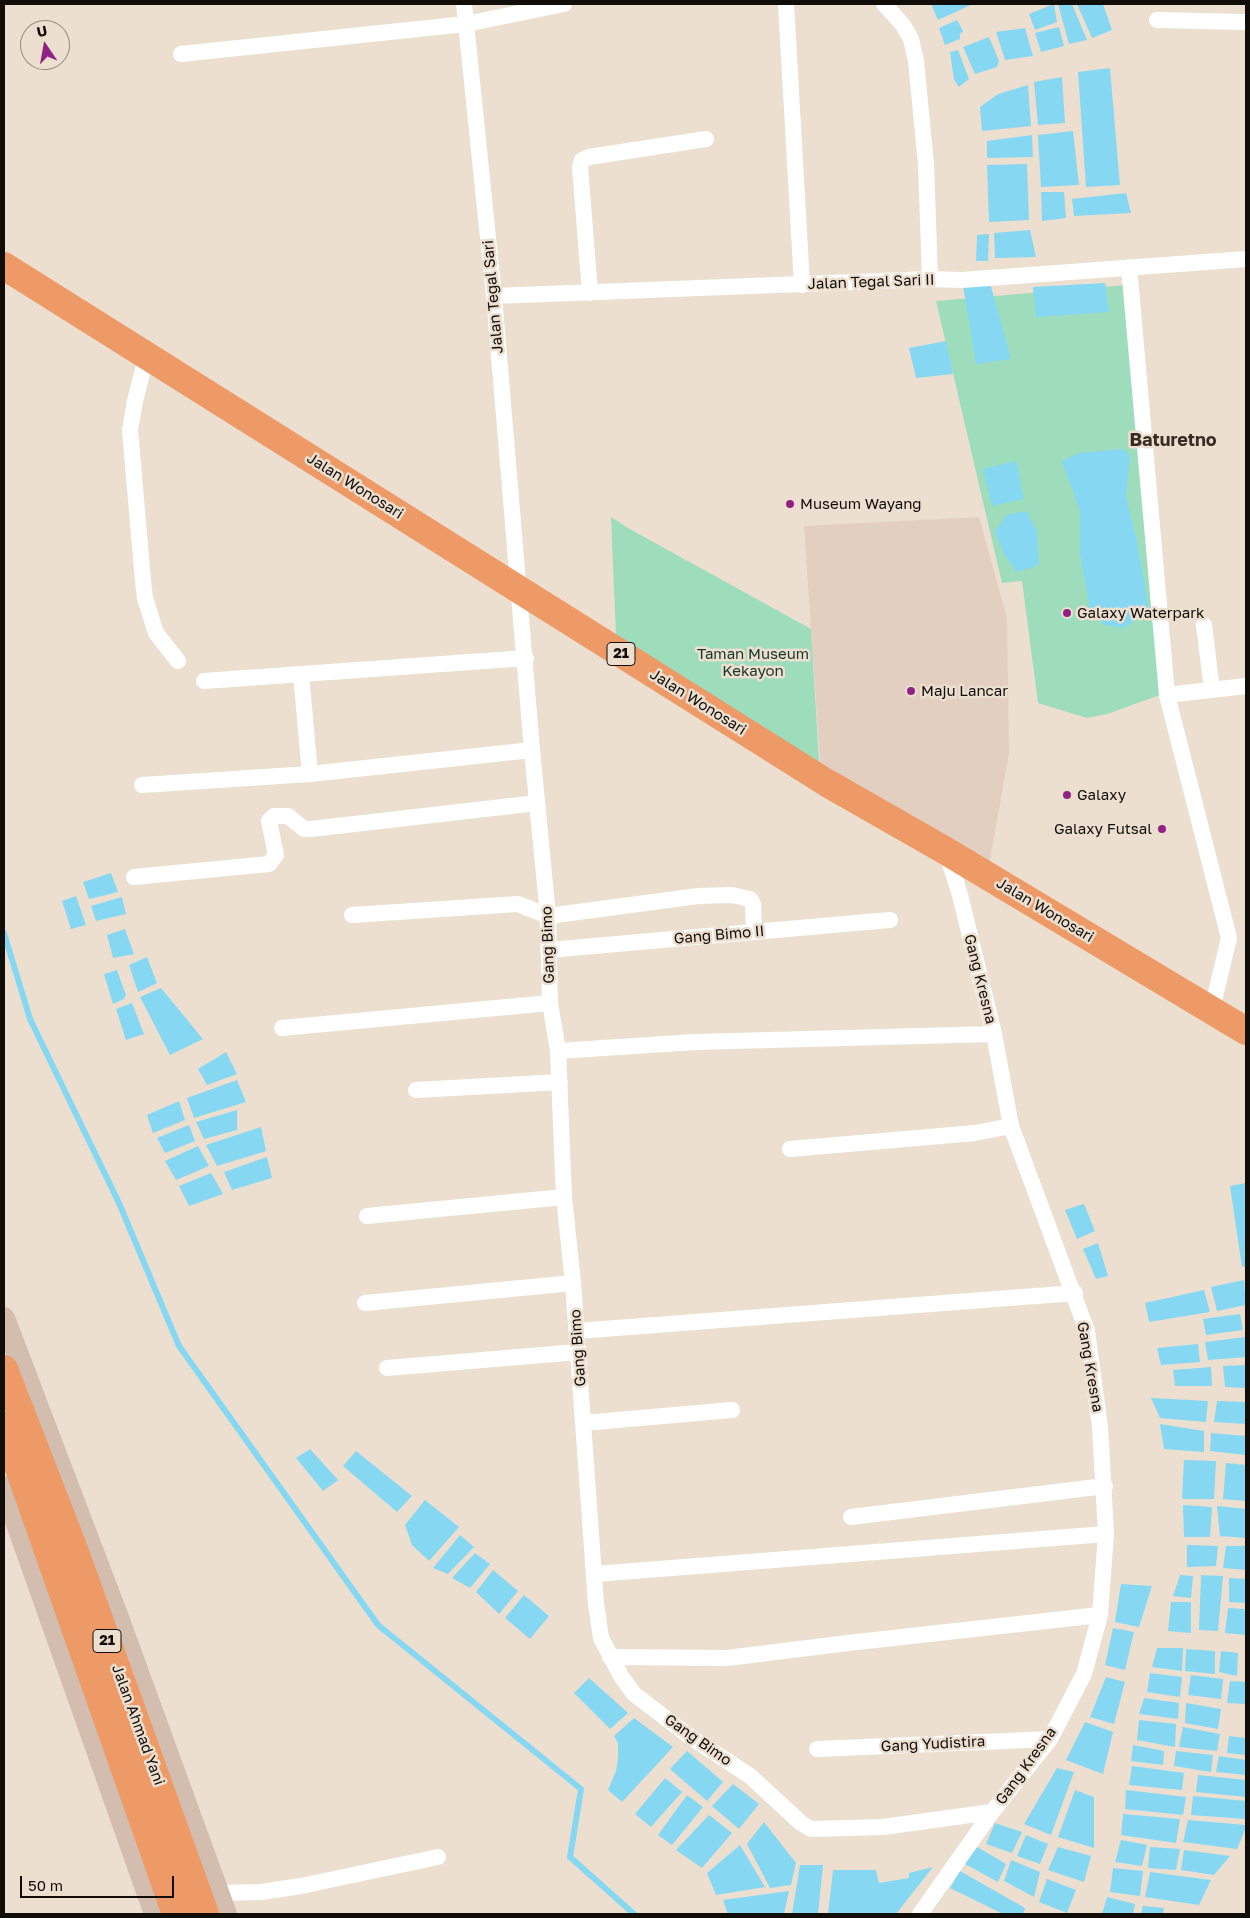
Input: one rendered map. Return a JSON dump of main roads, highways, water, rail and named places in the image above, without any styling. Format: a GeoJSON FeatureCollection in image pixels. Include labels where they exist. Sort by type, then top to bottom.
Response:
{"type":"FeatureCollection","features":[{"type":"Feature","properties":{"kind":"highway","name":"Jalan Wonosari"},"geometry":{"type":"LineString","coordinates":[[4,266],[147,354],[518,590],[827,783],[946,851],[1246,1031]]}},
{"type":"Feature","properties":{"kind":"highway","name":"Jalan Ahmad Yani"},"geometry":{"type":"LineString","coordinates":[[4,1369],[212,1904]]}},
{"type":"Feature","properties":{"kind":"highway","name":"Jalan Ahmad Yani"},"geometry":{"type":"LineString","coordinates":[[4,1426],[176,1914]]}},
{"type":"Feature","properties":{"kind":"water"},"geometry":{"type":"Polygon","coordinates":[[[931,4],[973,4],[938,20],[931,4]]]}},
{"type":"Feature","properties":{"kind":"water"},"geometry":{"type":"Polygon","coordinates":[[[1054,4],[1057,22],[1035,30],[1029,14],[1054,4]]]}},
{"type":"Feature","properties":{"kind":"water"},"geometry":{"type":"Polygon","coordinates":[[[1058,4],[1072,4],[1087,40],[1069,44],[1058,4]]]}},
{"type":"Feature","properties":{"kind":"water"},"geometry":{"type":"Polygon","coordinates":[[[1077,4],[1103,4],[1112,30],[1092,38],[1077,4]]]}},
{"type":"Feature","properties":{"kind":"water"},"geometry":{"type":"Polygon","coordinates":[[[957,20],[963,31],[960,34],[960,39],[945,45],[939,28],[957,20]]]}},
{"type":"Feature","properties":{"kind":"water"},"geometry":{"type":"Polygon","coordinates":[[[1059,27],[1064,46],[1041,52],[1035,33],[1059,27]]]}},
{"type":"Feature","properties":{"kind":"water"},"geometry":{"type":"Polygon","coordinates":[[[1025,28],[1033,56],[1005,60],[996,32],[1025,28]]]}},
{"type":"Feature","properties":{"kind":"water"},"geometry":{"type":"Polygon","coordinates":[[[989,37],[999,61],[997,67],[975,74],[963,47],[989,37]]]}},
{"type":"Feature","properties":{"kind":"water"},"geometry":{"type":"Polygon","coordinates":[[[958,50],[969,79],[959,87],[954,80],[950,52],[958,50]]]}},
{"type":"Feature","properties":{"kind":"water"},"geometry":{"type":"Polygon","coordinates":[[[1110,68],[1120,185],[1086,187],[1078,72],[1110,68]]]}},
{"type":"Feature","properties":{"kind":"water"},"geometry":{"type":"Polygon","coordinates":[[[1062,77],[1065,123],[1038,125],[1034,82],[1062,77]]]}},
{"type":"Feature","properties":{"kind":"water"},"geometry":{"type":"Polygon","coordinates":[[[1028,85],[1031,126],[982,131],[980,107],[998,94],[1028,85]]]}},
{"type":"Feature","properties":{"kind":"water"},"geometry":{"type":"Polygon","coordinates":[[[1073,131],[1079,185],[1041,187],[1038,135],[1073,131]]]}},
{"type":"Feature","properties":{"kind":"water"},"geometry":{"type":"Polygon","coordinates":[[[1032,135],[1033,157],[987,158],[987,141],[1032,135]]]}},
{"type":"Feature","properties":{"kind":"water"},"geometry":{"type":"Polygon","coordinates":[[[1027,164],[1029,220],[989,222],[987,165],[1027,164]]]}},
{"type":"Feature","properties":{"kind":"water"},"geometry":{"type":"Polygon","coordinates":[[[1041,192],[1064,192],[1066,218],[1042,221],[1041,192]]]}},
{"type":"Feature","properties":{"kind":"water"},"geometry":{"type":"Polygon","coordinates":[[[1126,193],[1131,213],[1074,216],[1072,199],[1126,193]]]}},
{"type":"Feature","properties":{"kind":"water"},"geometry":{"type":"Polygon","coordinates":[[[1030,230],[1036,257],[995,258],[994,233],[1030,230]]]}},
{"type":"Feature","properties":{"kind":"water"},"geometry":{"type":"Polygon","coordinates":[[[989,234],[988,261],[976,261],[977,235],[989,234]]]}},
{"type":"Feature","properties":{"kind":"water"},"geometry":{"type":"Polygon","coordinates":[[[962,280],[990,283],[1011,359],[976,364],[962,280]]]}},
{"type":"Feature","properties":{"kind":"water"},"geometry":{"type":"Polygon","coordinates":[[[1105,283],[1109,312],[1036,317],[1033,287],[1105,283]]]}},
{"type":"Feature","properties":{"kind":"water"},"geometry":{"type":"Polygon","coordinates":[[[946,341],[953,374],[916,378],[909,348],[946,341]]]}},
{"type":"Feature","properties":{"kind":"water"},"geometry":{"type":"Polygon","coordinates":[[[1124,449],[1130,456],[1126,496],[1137,542],[1149,610],[1124,628],[1104,625],[1090,611],[1080,553],[1080,511],[1062,461],[1079,453],[1124,449]]]}},
{"type":"Feature","properties":{"kind":"water"},"geometry":{"type":"Polygon","coordinates":[[[1016,461],[1024,499],[992,506],[983,469],[1016,461]]]}},
{"type":"Feature","properties":{"kind":"water"},"geometry":{"type":"Polygon","coordinates":[[[1026,511],[1037,531],[1039,565],[1017,572],[1005,556],[995,532],[1007,515],[1026,511]]]}},
{"type":"Feature","properties":{"kind":"water"},"geometry":{"type":"Polygon","coordinates":[[[111,873],[118,892],[89,899],[83,882],[111,873]]]}},
{"type":"Feature","properties":{"kind":"water"},"geometry":{"type":"Polygon","coordinates":[[[76,896],[86,925],[71,929],[62,901],[76,896]]]}},
{"type":"Feature","properties":{"kind":"water"},"geometry":{"type":"Polygon","coordinates":[[[122,897],[126,914],[96,921],[91,906],[122,897]]]}},
{"type":"Feature","properties":{"kind":"water"},"geometry":{"type":"Polygon","coordinates":[[[125,929],[134,954],[113,958],[107,935],[125,929]]]}},
{"type":"Feature","properties":{"kind":"water"},"geometry":{"type":"Polygon","coordinates":[[[147,957],[157,983],[138,992],[129,965],[147,957]]]}},
{"type":"Feature","properties":{"kind":"water"},"geometry":{"type":"Polygon","coordinates":[[[117,970],[126,995],[124,999],[113,1004],[104,974],[117,970]]]}},
{"type":"Feature","properties":{"kind":"water"},"geometry":{"type":"Polygon","coordinates":[[[161,988],[203,1039],[170,1055],[140,997],[161,988]]]}},
{"type":"Feature","properties":{"kind":"water"},"geometry":{"type":"Polygon","coordinates":[[[132,1003],[144,1034],[126,1040],[116,1009],[132,1003]]]}},
{"type":"Feature","properties":{"kind":"water"},"geometry":{"type":"Polygon","coordinates":[[[226,1052],[237,1074],[207,1085],[198,1069],[226,1052]]]}},
{"type":"Feature","properties":{"kind":"water"},"geometry":{"type":"Polygon","coordinates":[[[237,1080],[246,1102],[194,1118],[187,1098],[237,1080]]]}},
{"type":"Feature","properties":{"kind":"water"},"geometry":{"type":"Polygon","coordinates":[[[179,1101],[185,1120],[153,1133],[147,1115],[179,1101]]]}},
{"type":"Feature","properties":{"kind":"water"},"geometry":{"type":"Polygon","coordinates":[[[237,1110],[237,1130],[204,1139],[196,1122],[237,1110]]]}},
{"type":"Feature","properties":{"kind":"water"},"geometry":{"type":"Polygon","coordinates":[[[189,1125],[195,1141],[165,1153],[157,1138],[189,1125]]]}},
{"type":"Feature","properties":{"kind":"water"},"geometry":{"type":"Polygon","coordinates":[[[261,1127],[266,1151],[217,1166],[206,1145],[261,1127]]]}},
{"type":"Feature","properties":{"kind":"water"},"geometry":{"type":"Polygon","coordinates":[[[198,1146],[209,1166],[176,1180],[165,1161],[198,1146]]]}},
{"type":"Feature","properties":{"kind":"water"},"geometry":{"type":"Polygon","coordinates":[[[267,1157],[272,1178],[232,1190],[224,1172],[267,1157]]]}},
{"type":"Feature","properties":{"kind":"water"},"geometry":{"type":"Polygon","coordinates":[[[211,1173],[223,1194],[189,1206],[179,1186],[211,1173]]]}},
{"type":"Feature","properties":{"kind":"water"},"geometry":{"type":"Polygon","coordinates":[[[1246,1183],[1246,1266],[1242,1267],[1230,1186],[1246,1183]]]}},
{"type":"Feature","properties":{"kind":"water"},"geometry":{"type":"Polygon","coordinates":[[[1084,1204],[1095,1231],[1077,1239],[1065,1210],[1084,1204]]]}},
{"type":"Feature","properties":{"kind":"water"},"geometry":{"type":"Polygon","coordinates":[[[1098,1243],[1108,1276],[1096,1279],[1083,1249],[1098,1243]]]}},
{"type":"Feature","properties":{"kind":"water"},"geometry":{"type":"Polygon","coordinates":[[[1244,1280],[1246,1305],[1217,1311],[1211,1287],[1244,1280]]]}},
{"type":"Feature","properties":{"kind":"water"},"geometry":{"type":"Polygon","coordinates":[[[1204,1290],[1210,1312],[1149,1322],[1145,1303],[1204,1290]]]}},
{"type":"Feature","properties":{"kind":"water"},"geometry":{"type":"Polygon","coordinates":[[[1240,1314],[1243,1330],[1206,1335],[1203,1319],[1240,1314]]]}},
{"type":"Feature","properties":{"kind":"water"},"geometry":{"type":"Polygon","coordinates":[[[1246,1337],[1246,1357],[1208,1360],[1205,1342],[1246,1337]]]}},
{"type":"Feature","properties":{"kind":"water"},"geometry":{"type":"Polygon","coordinates":[[[1198,1344],[1200,1362],[1161,1365],[1157,1348],[1198,1344]]]}},
{"type":"Feature","properties":{"kind":"water"},"geometry":{"type":"Polygon","coordinates":[[[1246,1365],[1246,1388],[1225,1387],[1223,1366],[1246,1365]]]}},
{"type":"Feature","properties":{"kind":"water"},"geometry":{"type":"Polygon","coordinates":[[[1211,1367],[1212,1386],[1175,1386],[1173,1370],[1211,1367]]]}},
{"type":"Feature","properties":{"kind":"water"},"geometry":{"type":"Polygon","coordinates":[[[1151,1398],[1208,1401],[1206,1422],[1160,1418],[1151,1398]]]}},
{"type":"Feature","properties":{"kind":"water"},"geometry":{"type":"Polygon","coordinates":[[[1217,1401],[1246,1402],[1246,1424],[1214,1422],[1217,1401]]]}},
{"type":"Feature","properties":{"kind":"water"},"geometry":{"type":"Polygon","coordinates":[[[1160,1424],[1204,1431],[1204,1452],[1164,1449],[1160,1424]]]}},
{"type":"Feature","properties":{"kind":"water"},"geometry":{"type":"Polygon","coordinates":[[[1211,1433],[1246,1436],[1246,1455],[1210,1451],[1211,1433]]]}},
{"type":"Feature","properties":{"kind":"water"},"geometry":{"type":"Polygon","coordinates":[[[310,1449],[338,1480],[323,1491],[296,1458],[310,1449]]]}},
{"type":"Feature","properties":{"kind":"water"},"geometry":{"type":"Polygon","coordinates":[[[356,1451],[412,1496],[397,1512],[343,1466],[356,1451]]]}},
{"type":"Feature","properties":{"kind":"water"},"geometry":{"type":"Polygon","coordinates":[[[1184,1460],[1216,1461],[1214,1499],[1182,1499],[1184,1460]]]}},
{"type":"Feature","properties":{"kind":"water"},"geometry":{"type":"Polygon","coordinates":[[[1226,1463],[1246,1465],[1246,1501],[1223,1499],[1226,1463]]]}},
{"type":"Feature","properties":{"kind":"water"},"geometry":{"type":"Polygon","coordinates":[[[425,1500],[459,1527],[429,1561],[412,1545],[405,1525],[425,1500]]]}},
{"type":"Feature","properties":{"kind":"water"},"geometry":{"type":"Polygon","coordinates":[[[1183,1505],[1212,1507],[1210,1537],[1184,1537],[1183,1505]]]}},
{"type":"Feature","properties":{"kind":"water"},"geometry":{"type":"Polygon","coordinates":[[[1217,1506],[1246,1509],[1246,1538],[1220,1536],[1217,1506]]]}},
{"type":"Feature","properties":{"kind":"water"},"geometry":{"type":"Polygon","coordinates":[[[460,1535],[474,1547],[448,1574],[433,1568],[460,1535]]]}},
{"type":"Feature","properties":{"kind":"water"},"geometry":{"type":"Polygon","coordinates":[[[1187,1545],[1218,1546],[1216,1566],[1187,1567],[1187,1545]]]}},
{"type":"Feature","properties":{"kind":"water"},"geometry":{"type":"Polygon","coordinates":[[[1226,1546],[1246,1546],[1246,1570],[1223,1568],[1226,1546]]]}},
{"type":"Feature","properties":{"kind":"water"},"geometry":{"type":"Polygon","coordinates":[[[475,1553],[490,1564],[470,1588],[452,1578],[475,1553]]]}},
{"type":"Feature","properties":{"kind":"water"},"geometry":{"type":"Polygon","coordinates":[[[493,1570],[518,1591],[499,1614],[476,1592],[493,1570]]]}},
{"type":"Feature","properties":{"kind":"water"},"geometry":{"type":"Polygon","coordinates":[[[1180,1575],[1193,1576],[1191,1598],[1173,1596],[1180,1575]]]}},
{"type":"Feature","properties":{"kind":"water"},"geometry":{"type":"Polygon","coordinates":[[[1201,1575],[1223,1576],[1218,1631],[1199,1630],[1201,1575]]]}},
{"type":"Feature","properties":{"kind":"water"},"geometry":{"type":"Polygon","coordinates":[[[1229,1578],[1246,1579],[1246,1603],[1229,1602],[1229,1578]]]}},
{"type":"Feature","properties":{"kind":"water"},"geometry":{"type":"Polygon","coordinates":[[[1121,1584],[1152,1586],[1139,1627],[1115,1622],[1121,1584]]]}},
{"type":"Feature","properties":{"kind":"water"},"geometry":{"type":"Polygon","coordinates":[[[524,1595],[549,1616],[530,1639],[505,1618],[524,1595]]]}},
{"type":"Feature","properties":{"kind":"water"},"geometry":{"type":"Polygon","coordinates":[[[1171,1602],[1191,1602],[1191,1633],[1168,1631],[1171,1602]]]}},
{"type":"Feature","properties":{"kind":"water"},"geometry":{"type":"Polygon","coordinates":[[[1228,1608],[1246,1609],[1246,1635],[1225,1633],[1228,1608]]]}},
{"type":"Feature","properties":{"kind":"water"},"geometry":{"type":"Polygon","coordinates":[[[1113,1628],[1134,1632],[1125,1670],[1105,1665],[1113,1628]]]}},
{"type":"Feature","properties":{"kind":"water"},"geometry":{"type":"Polygon","coordinates":[[[1157,1648],[1183,1648],[1182,1671],[1152,1667],[1157,1648]]]}},
{"type":"Feature","properties":{"kind":"water"},"geometry":{"type":"Polygon","coordinates":[[[1186,1649],[1215,1651],[1215,1674],[1185,1671],[1186,1649]]]}},
{"type":"Feature","properties":{"kind":"water"},"geometry":{"type":"Polygon","coordinates":[[[1221,1651],[1238,1653],[1237,1676],[1219,1672],[1221,1651]]]}},
{"type":"Feature","properties":{"kind":"water"},"geometry":{"type":"Polygon","coordinates":[[[1150,1673],[1182,1677],[1180,1697],[1147,1692],[1150,1673]]]}},
{"type":"Feature","properties":{"kind":"water"},"geometry":{"type":"Polygon","coordinates":[[[1191,1675],[1223,1679],[1221,1699],[1188,1695],[1191,1675]]]}},
{"type":"Feature","properties":{"kind":"water"},"geometry":{"type":"Polygon","coordinates":[[[1106,1677],[1125,1682],[1114,1724],[1090,1717],[1106,1677]]]}},
{"type":"Feature","properties":{"kind":"water"},"geometry":{"type":"Polygon","coordinates":[[[589,1678],[628,1713],[610,1729],[574,1693],[589,1678]]]}},
{"type":"Feature","properties":{"kind":"water"},"geometry":{"type":"Polygon","coordinates":[[[1230,1681],[1246,1682],[1246,1704],[1227,1703],[1230,1681]]]}},
{"type":"Feature","properties":{"kind":"water"},"geometry":{"type":"Polygon","coordinates":[[[1144,1698],[1179,1703],[1178,1719],[1139,1714],[1144,1698]]]}},
{"type":"Feature","properties":{"kind":"water"},"geometry":{"type":"Polygon","coordinates":[[[1186,1703],[1221,1709],[1218,1729],[1185,1723],[1186,1703]]]}},
{"type":"Feature","properties":{"kind":"water"},"geometry":{"type":"Polygon","coordinates":[[[634,1718],[673,1747],[622,1802],[608,1790],[616,1771],[618,1758],[618,1743],[614,1736],[634,1718]]]}},
{"type":"Feature","properties":{"kind":"water"},"geometry":{"type":"Polygon","coordinates":[[[1139,1720],[1176,1724],[1175,1747],[1137,1740],[1139,1720]]]}},
{"type":"Feature","properties":{"kind":"water"},"geometry":{"type":"Polygon","coordinates":[[[1085,1722],[1113,1732],[1103,1774],[1066,1760],[1085,1722]]]}},
{"type":"Feature","properties":{"kind":"water"},"geometry":{"type":"Polygon","coordinates":[[[1183,1727],[1220,1734],[1217,1751],[1179,1747],[1183,1727]]]}},
{"type":"Feature","properties":{"kind":"water"},"geometry":{"type":"Polygon","coordinates":[[[1229,1736],[1246,1738],[1246,1755],[1227,1753],[1229,1736]]]}},
{"type":"Feature","properties":{"kind":"water"},"geometry":{"type":"Polygon","coordinates":[[[1133,1745],[1164,1751],[1163,1765],[1131,1761],[1133,1745]]]}},
{"type":"Feature","properties":{"kind":"water"},"geometry":{"type":"Polygon","coordinates":[[[687,1751],[723,1782],[707,1801],[670,1769],[687,1751]]]}},
{"type":"Feature","properties":{"kind":"water"},"geometry":{"type":"Polygon","coordinates":[[[1176,1751],[1213,1755],[1211,1772],[1174,1766],[1176,1751]]]}},
{"type":"Feature","properties":{"kind":"water"},"geometry":{"type":"Polygon","coordinates":[[[1219,1756],[1246,1760],[1246,1775],[1216,1772],[1219,1756]]]}},
{"type":"Feature","properties":{"kind":"water"},"geometry":{"type":"Polygon","coordinates":[[[1132,1766],[1184,1773],[1182,1790],[1129,1785],[1132,1766]]]}},
{"type":"Feature","properties":{"kind":"water"},"geometry":{"type":"Polygon","coordinates":[[[1057,1768],[1074,1772],[1051,1835],[1024,1824],[1057,1768]]]}},
{"type":"Feature","properties":{"kind":"water"},"geometry":{"type":"Polygon","coordinates":[[[1198,1775],[1246,1780],[1246,1797],[1196,1792],[1198,1775]]]}},
{"type":"Feature","properties":{"kind":"water"},"geometry":{"type":"Polygon","coordinates":[[[665,1778],[682,1792],[651,1827],[635,1814],[665,1778]]]}},
{"type":"Feature","properties":{"kind":"water"},"geometry":{"type":"Polygon","coordinates":[[[733,1784],[759,1804],[739,1829],[712,1806],[733,1784]]]}},
{"type":"Feature","properties":{"kind":"water"},"geometry":{"type":"Polygon","coordinates":[[[1075,1790],[1094,1797],[1094,1848],[1058,1837],[1075,1790]]]}},
{"type":"Feature","properties":{"kind":"water"},"geometry":{"type":"Polygon","coordinates":[[[1126,1790],[1186,1797],[1183,1815],[1125,1809],[1126,1790]]]}},
{"type":"Feature","properties":{"kind":"water"},"geometry":{"type":"Polygon","coordinates":[[[687,1795],[703,1807],[672,1845],[658,1835],[687,1795]]]}},
{"type":"Feature","properties":{"kind":"water"},"geometry":{"type":"Polygon","coordinates":[[[1193,1796],[1246,1801],[1246,1819],[1191,1815],[1193,1796]]]}},
{"type":"Feature","properties":{"kind":"water"},"geometry":{"type":"Polygon","coordinates":[[[1123,1814],[1180,1819],[1176,1843],[1121,1835],[1123,1814]]]}},
{"type":"Feature","properties":{"kind":"water"},"geometry":{"type":"Polygon","coordinates":[[[709,1815],[732,1833],[702,1868],[676,1850],[709,1815]]]}},
{"type":"Feature","properties":{"kind":"water"},"geometry":{"type":"Polygon","coordinates":[[[1188,1820],[1246,1825],[1246,1827],[1237,1849],[1183,1842],[1188,1820]]]}},
{"type":"Feature","properties":{"kind":"water"},"geometry":{"type":"Polygon","coordinates":[[[764,1822],[796,1863],[791,1885],[770,1888],[747,1844],[764,1822]]]}},
{"type":"Feature","properties":{"kind":"water"},"geometry":{"type":"Polygon","coordinates":[[[995,1823],[1022,1832],[1012,1853],[986,1844],[995,1823]]]}},
{"type":"Feature","properties":{"kind":"water"},"geometry":{"type":"Polygon","coordinates":[[[1026,1835],[1048,1844],[1040,1864],[1017,1856],[1026,1835]]]}},
{"type":"Feature","properties":{"kind":"water"},"geometry":{"type":"Polygon","coordinates":[[[1121,1840],[1147,1845],[1142,1866],[1115,1862],[1121,1840]]]}},
{"type":"Feature","properties":{"kind":"water"},"geometry":{"type":"Polygon","coordinates":[[[740,1845],[765,1887],[716,1895],[707,1873],[740,1845]]]}},
{"type":"Feature","properties":{"kind":"water"},"geometry":{"type":"Polygon","coordinates":[[[977,1847],[1006,1864],[998,1882],[963,1863],[977,1847]]]}},
{"type":"Feature","properties":{"kind":"water"},"geometry":{"type":"Polygon","coordinates":[[[1058,1847],[1091,1856],[1084,1882],[1048,1870],[1058,1847]]]}},
{"type":"Feature","properties":{"kind":"water"},"geometry":{"type":"Polygon","coordinates":[[[1150,1847],[1180,1849],[1176,1870],[1148,1868],[1150,1847]]]}},
{"type":"Feature","properties":{"kind":"water"},"geometry":{"type":"Polygon","coordinates":[[[1184,1850],[1230,1856],[1214,1875],[1181,1870],[1184,1850]]]}},
{"type":"Feature","properties":{"kind":"water"},"geometry":{"type":"Polygon","coordinates":[[[1011,1860],[1040,1872],[1034,1897],[1004,1881],[1011,1860]]]}},
{"type":"Feature","properties":{"kind":"water"},"geometry":{"type":"Polygon","coordinates":[[[800,1865],[823,1865],[818,1914],[792,1914],[800,1865]]]}},
{"type":"Feature","properties":{"kind":"water"},"geometry":{"type":"Polygon","coordinates":[[[933,1867],[896,1914],[828,1914],[833,1870],[876,1870],[879,1883],[909,1878],[909,1873],[933,1867]]]}},
{"type":"Feature","properties":{"kind":"water"},"geometry":{"type":"Polygon","coordinates":[[[1113,1868],[1143,1871],[1140,1896],[1110,1892],[1113,1868]]]}},
{"type":"Feature","properties":{"kind":"water"},"geometry":{"type":"Polygon","coordinates":[[[960,1871],[1025,1908],[1023,1914],[1003,1914],[950,1888],[960,1871]]]}},
{"type":"Feature","properties":{"kind":"water"},"geometry":{"type":"Polygon","coordinates":[[[1150,1872],[1211,1880],[1199,1905],[1145,1897],[1150,1872]]]}},
{"type":"Feature","properties":{"kind":"water"},"geometry":{"type":"Polygon","coordinates":[[[1047,1879],[1076,1890],[1067,1913],[1039,1902],[1047,1879]]]}},
{"type":"Feature","properties":{"kind":"water"},"geometry":{"type":"Polygon","coordinates":[[[789,1891],[784,1914],[728,1914],[723,1900],[789,1891]]]}},
{"type":"Feature","properties":{"kind":"water"},"geometry":{"type":"Polygon","coordinates":[[[1107,1897],[1135,1904],[1133,1914],[1102,1914],[1107,1897]]]}},
{"type":"Feature","properties":{"kind":"water"},"geometry":{"type":"Polygon","coordinates":[[[1143,1906],[1164,1908],[1163,1914],[1141,1914],[1143,1906]]]}},
{"type":"Feature","properties":{"kind":"waterway"},"geometry":{"type":"LineString","coordinates":[[4,933],[30,1019],[119,1203],[179,1346],[378,1625],[581,1789],[570,1857],[634,1914]]}},
{"type":"Feature","properties":{"kind":"place","name":"Museum Wayang"},"geometry":{"type":"Point","coordinates":[790,504]}},
{"type":"Feature","properties":{"kind":"place","name":"Galaxy Waterpark"},"geometry":{"type":"Point","coordinates":[1067,613]}},
{"type":"Feature","properties":{"kind":"place","name":"Maju Lancar"},"geometry":{"type":"Point","coordinates":[911,691]}},
{"type":"Feature","properties":{"kind":"place","name":"Galaxy"},"geometry":{"type":"Point","coordinates":[1067,795]}},
{"type":"Feature","properties":{"kind":"place","name":"Galaxy Futsal"},"geometry":{"type":"Point","coordinates":[1162,829]}},
{"type":"Feature","properties":{"kind":"district","name":"Baturetno"},"geometry":{"type":"Point","coordinates":[1173,440]}},
{"type":"Feature","properties":{"kind":"park label","name":"Taman Museum Kekayon"},"geometry":{"type":"Point","coordinates":[753,662]}}]}
